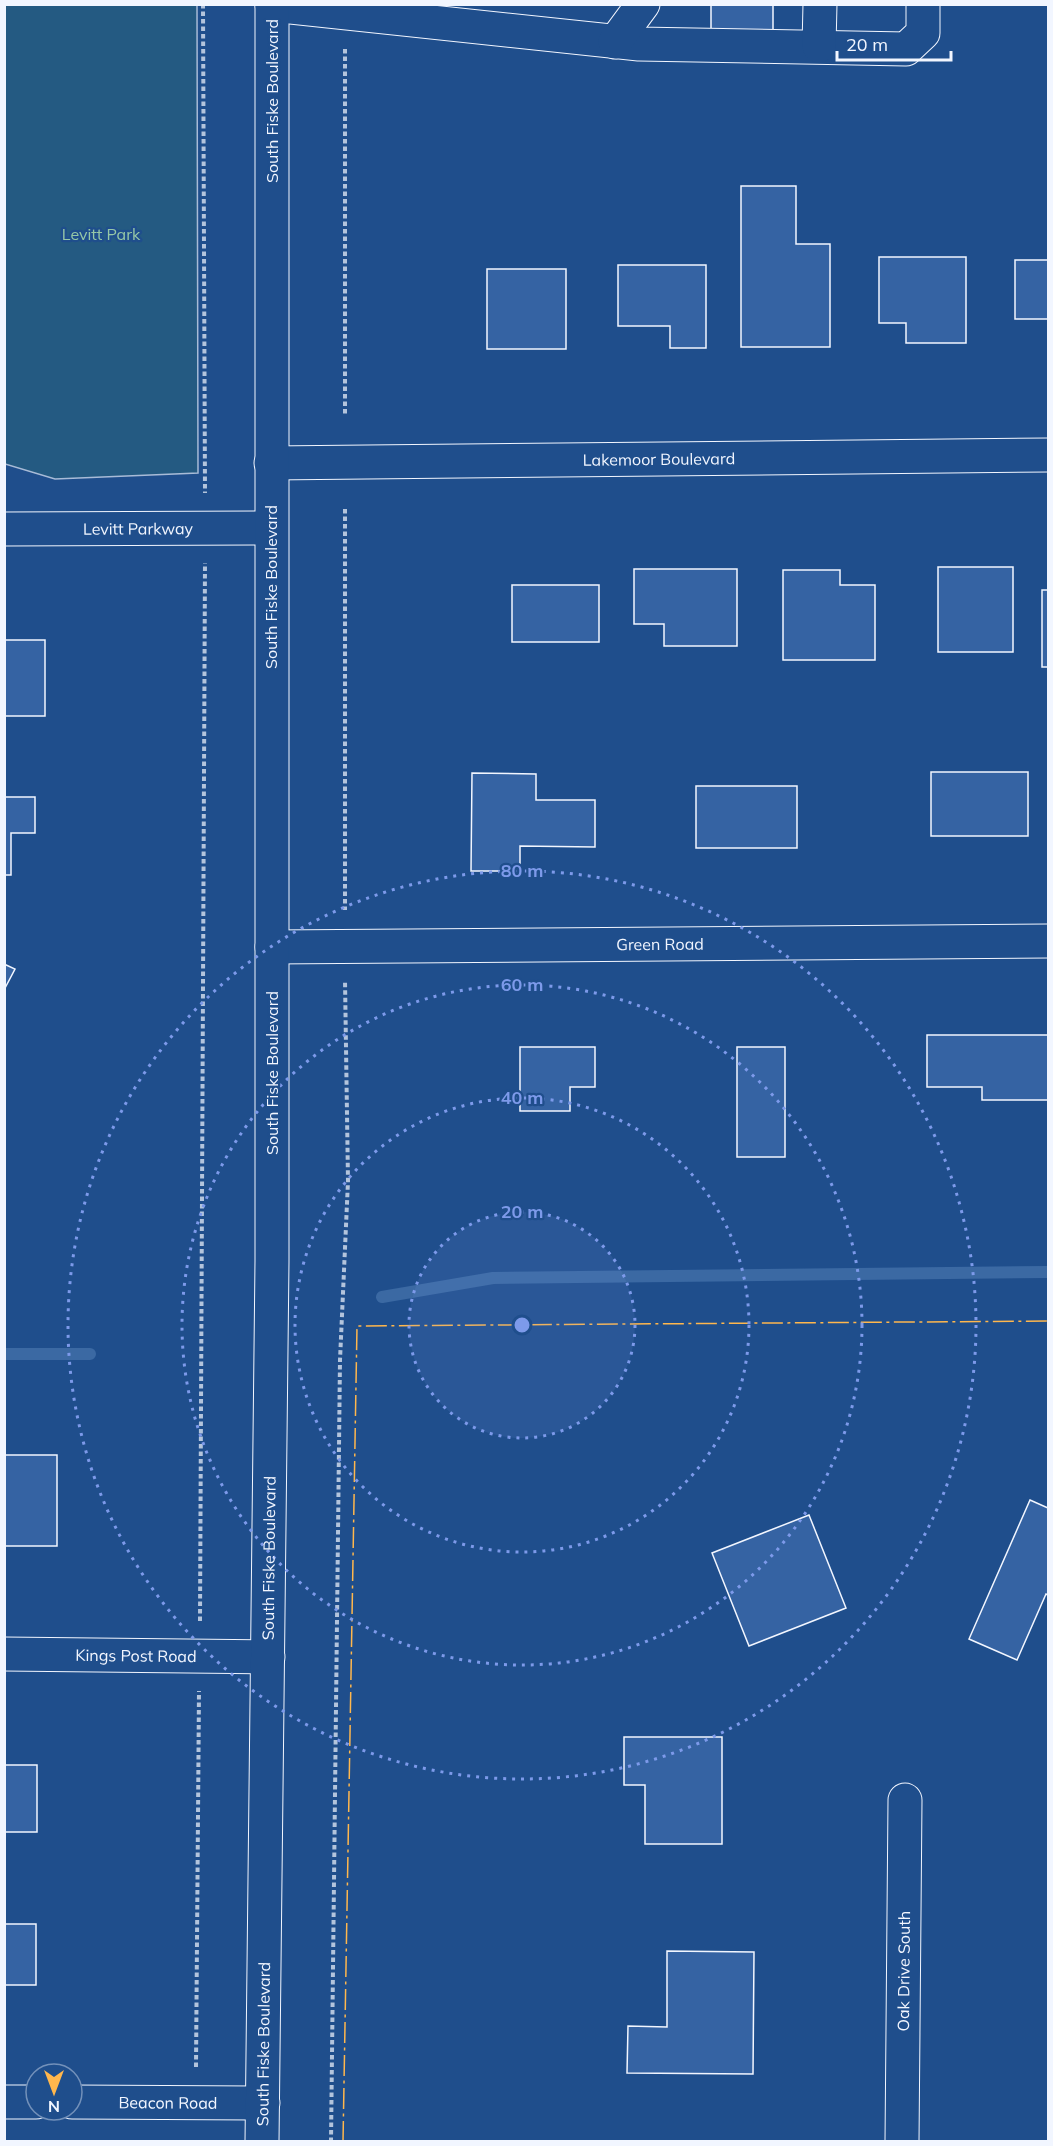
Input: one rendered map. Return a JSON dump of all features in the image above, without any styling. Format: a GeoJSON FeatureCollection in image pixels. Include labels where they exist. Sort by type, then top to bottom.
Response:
{"type":"FeatureCollection","features":[{"type":"Feature","properties":{"kind":"street"},"geometry":{"type":"LineString","coordinates":[[272,4],[615,42],[906,49],[923,33],[923,4]]}},
{"type":"Feature","properties":{"kind":"street","name":"South Fiske Boulevard"},"geometry":{"type":"LineString","coordinates":[[262,2142],[268,1656],[272,947],[272,4]]}},
{"type":"Feature","properties":{"kind":"street"},"geometry":{"type":"LineString","coordinates":[[485,28],[507,4]]}},
{"type":"Feature","properties":{"kind":"street"},"geometry":{"type":"LineString","coordinates":[[615,42],[643,4]]}},
{"type":"Feature","properties":{"kind":"street"},"geometry":{"type":"LineString","coordinates":[[819,46],[820,4]]}},
{"type":"Feature","properties":{"kind":"street","name":"Lakemoor Boulevard"},"geometry":{"type":"LineString","coordinates":[[271,463],[1048,455]]}},
{"type":"Feature","properties":{"kind":"street","name":"Levitt Parkway"},"geometry":{"type":"LineString","coordinates":[[4,529],[271,528]]}},
{"type":"Feature","properties":{"kind":"street","name":"Green Road"},"geometry":{"type":"LineString","coordinates":[[272,947],[1048,940]]}},
{"type":"Feature","properties":{"kind":"street","name":"Kings Post Road"},"geometry":{"type":"LineString","coordinates":[[4,1654],[268,1656]]}},
{"type":"Feature","properties":{"kind":"street","name":"Oak Drive South"},"geometry":{"type":"LineString","coordinates":[[902,2142],[905,1800]]}},
{"type":"Feature","properties":{"kind":"street"},"geometry":{"type":"LineString","coordinates":[[4,2102],[24,2102]]}},
{"type":"Feature","properties":{"kind":"street","name":"Beacon Road"},"geometry":{"type":"LineString","coordinates":[[84,2102],[263,2103]]}},
{"type":"Feature","properties":{"kind":"path"},"geometry":{"type":"LineString","coordinates":[[195,2103],[197,1720],[201,1656],[205,529],[203,4]]}},
{"type":"Feature","properties":{"kind":"path"},"geometry":{"type":"LineString","coordinates":[[345,49],[345,416]]}},
{"type":"Feature","properties":{"kind":"path"},"geometry":{"type":"LineString","coordinates":[[331,2142],[340,1360],[348,1181],[345,946],[345,509]]}},
{"type":"Feature","properties":{"kind":"green space","name":"Levitt Park"},"geometry":{"type":"Polygon","coordinates":[[[5,4],[197,5],[198,473],[55,479],[5,464],[5,4]]]}},
{"type":"Feature","properties":{"kind":"building"},"geometry":{"type":"Polygon","coordinates":[[[711,4],[773,4],[773,30],[711,30],[711,4]]]}},
{"type":"Feature","properties":{"kind":"building"},"geometry":{"type":"Polygon","coordinates":[[[741,186],[796,186],[796,244],[830,244],[830,347],[741,347],[741,186]]]}},
{"type":"Feature","properties":{"kind":"building"},"geometry":{"type":"Polygon","coordinates":[[[879,257],[966,257],[966,343],[906,343],[906,323],[879,323],[879,257]]]}},
{"type":"Feature","properties":{"kind":"building"},"geometry":{"type":"Polygon","coordinates":[[[1015,260],[1048,260],[1048,319],[1015,319],[1015,260]]]}},
{"type":"Feature","properties":{"kind":"building"},"geometry":{"type":"Polygon","coordinates":[[[618,265],[706,265],[706,348],[670,348],[670,326],[618,326],[618,265]]]}},
{"type":"Feature","properties":{"kind":"building"},"geometry":{"type":"Polygon","coordinates":[[[487,269],[566,269],[566,349],[487,349],[487,269]]]}},
{"type":"Feature","properties":{"kind":"building"},"geometry":{"type":"Polygon","coordinates":[[[938,567],[1013,567],[1013,652],[938,652],[938,567]]]}},
{"type":"Feature","properties":{"kind":"building"},"geometry":{"type":"Polygon","coordinates":[[[634,569],[737,569],[737,646],[664,646],[664,624],[634,624],[634,569]]]}},
{"type":"Feature","properties":{"kind":"building"},"geometry":{"type":"Polygon","coordinates":[[[783,570],[840,570],[840,585],[875,585],[875,660],[783,660],[783,570]]]}},
{"type":"Feature","properties":{"kind":"building"},"geometry":{"type":"Polygon","coordinates":[[[512,585],[599,585],[599,642],[512,642],[512,585]]]}},
{"type":"Feature","properties":{"kind":"building"},"geometry":{"type":"Polygon","coordinates":[[[1042,590],[1048,590],[1048,667],[1042,667],[1042,590]]]}},
{"type":"Feature","properties":{"kind":"building"},"geometry":{"type":"Polygon","coordinates":[[[4,640],[45,640],[45,716],[4,716],[4,640]]]}},
{"type":"Feature","properties":{"kind":"building"},"geometry":{"type":"Polygon","coordinates":[[[931,772],[1028,772],[1028,836],[931,836],[931,772]]]}},
{"type":"Feature","properties":{"kind":"building"},"geometry":{"type":"Polygon","coordinates":[[[472,773],[536,774],[536,800],[595,800],[595,847],[520,846],[520,871],[471,871],[472,773]]]}},
{"type":"Feature","properties":{"kind":"building"},"geometry":{"type":"Polygon","coordinates":[[[696,786],[797,786],[797,848],[696,848],[696,786]]]}},
{"type":"Feature","properties":{"kind":"building"},"geometry":{"type":"Polygon","coordinates":[[[4,797],[35,797],[35,833],[11,833],[11,875],[4,875],[4,797]]]}},
{"type":"Feature","properties":{"kind":"building"},"geometry":{"type":"Polygon","coordinates":[[[4,964],[15,969],[4,990],[4,964]]]}},
{"type":"Feature","properties":{"kind":"building"},"geometry":{"type":"Polygon","coordinates":[[[927,1035],[1048,1035],[1048,1100],[982,1100],[982,1087],[927,1087],[927,1035]]]}},
{"type":"Feature","properties":{"kind":"building"},"geometry":{"type":"Polygon","coordinates":[[[520,1047],[595,1047],[595,1087],[570,1087],[570,1111],[520,1111],[520,1047]]]}},
{"type":"Feature","properties":{"kind":"building"},"geometry":{"type":"Polygon","coordinates":[[[737,1047],[785,1047],[785,1157],[737,1157],[737,1047]]]}},
{"type":"Feature","properties":{"kind":"building"},"geometry":{"type":"Polygon","coordinates":[[[4,1455],[57,1455],[57,1546],[4,1546],[4,1455]]]}},
{"type":"Feature","properties":{"kind":"building"},"geometry":{"type":"Polygon","coordinates":[[[1030,1500],[1048,1508],[1048,1595],[1046,1594],[1017,1660],[969,1639],[1030,1500]]]}},
{"type":"Feature","properties":{"kind":"building"},"geometry":{"type":"Polygon","coordinates":[[[809,1515],[846,1608],[749,1646],[712,1553],[809,1515]]]}},
{"type":"Feature","properties":{"kind":"building"},"geometry":{"type":"Polygon","coordinates":[[[624,1737],[722,1737],[722,1844],[645,1844],[645,1785],[624,1785],[624,1737]]]}},
{"type":"Feature","properties":{"kind":"building"},"geometry":{"type":"Polygon","coordinates":[[[4,1765],[37,1765],[37,1832],[4,1832],[4,1765]]]}},
{"type":"Feature","properties":{"kind":"building"},"geometry":{"type":"Polygon","coordinates":[[[4,1924],[36,1924],[36,1985],[4,1985],[4,1924]]]}},
{"type":"Feature","properties":{"kind":"building"},"geometry":{"type":"Polygon","coordinates":[[[667,1951],[754,1952],[753,2074],[627,2073],[628,2026],[667,2027],[667,1951]]]}},
{"type":"Feature","properties":{"kind":"waterway"},"geometry":{"type":"LineString","coordinates":[[382,1297],[493,1278],[1048,1272]]}},
{"type":"Feature","properties":{"kind":"waterway"},"geometry":{"type":"LineString","coordinates":[[4,1354],[90,1354]]}},
{"type":"Feature","properties":{"kind":"power"},"geometry":{"type":"LineString","coordinates":[[343,2142],[357,1326],[1048,1321]]}}]}
